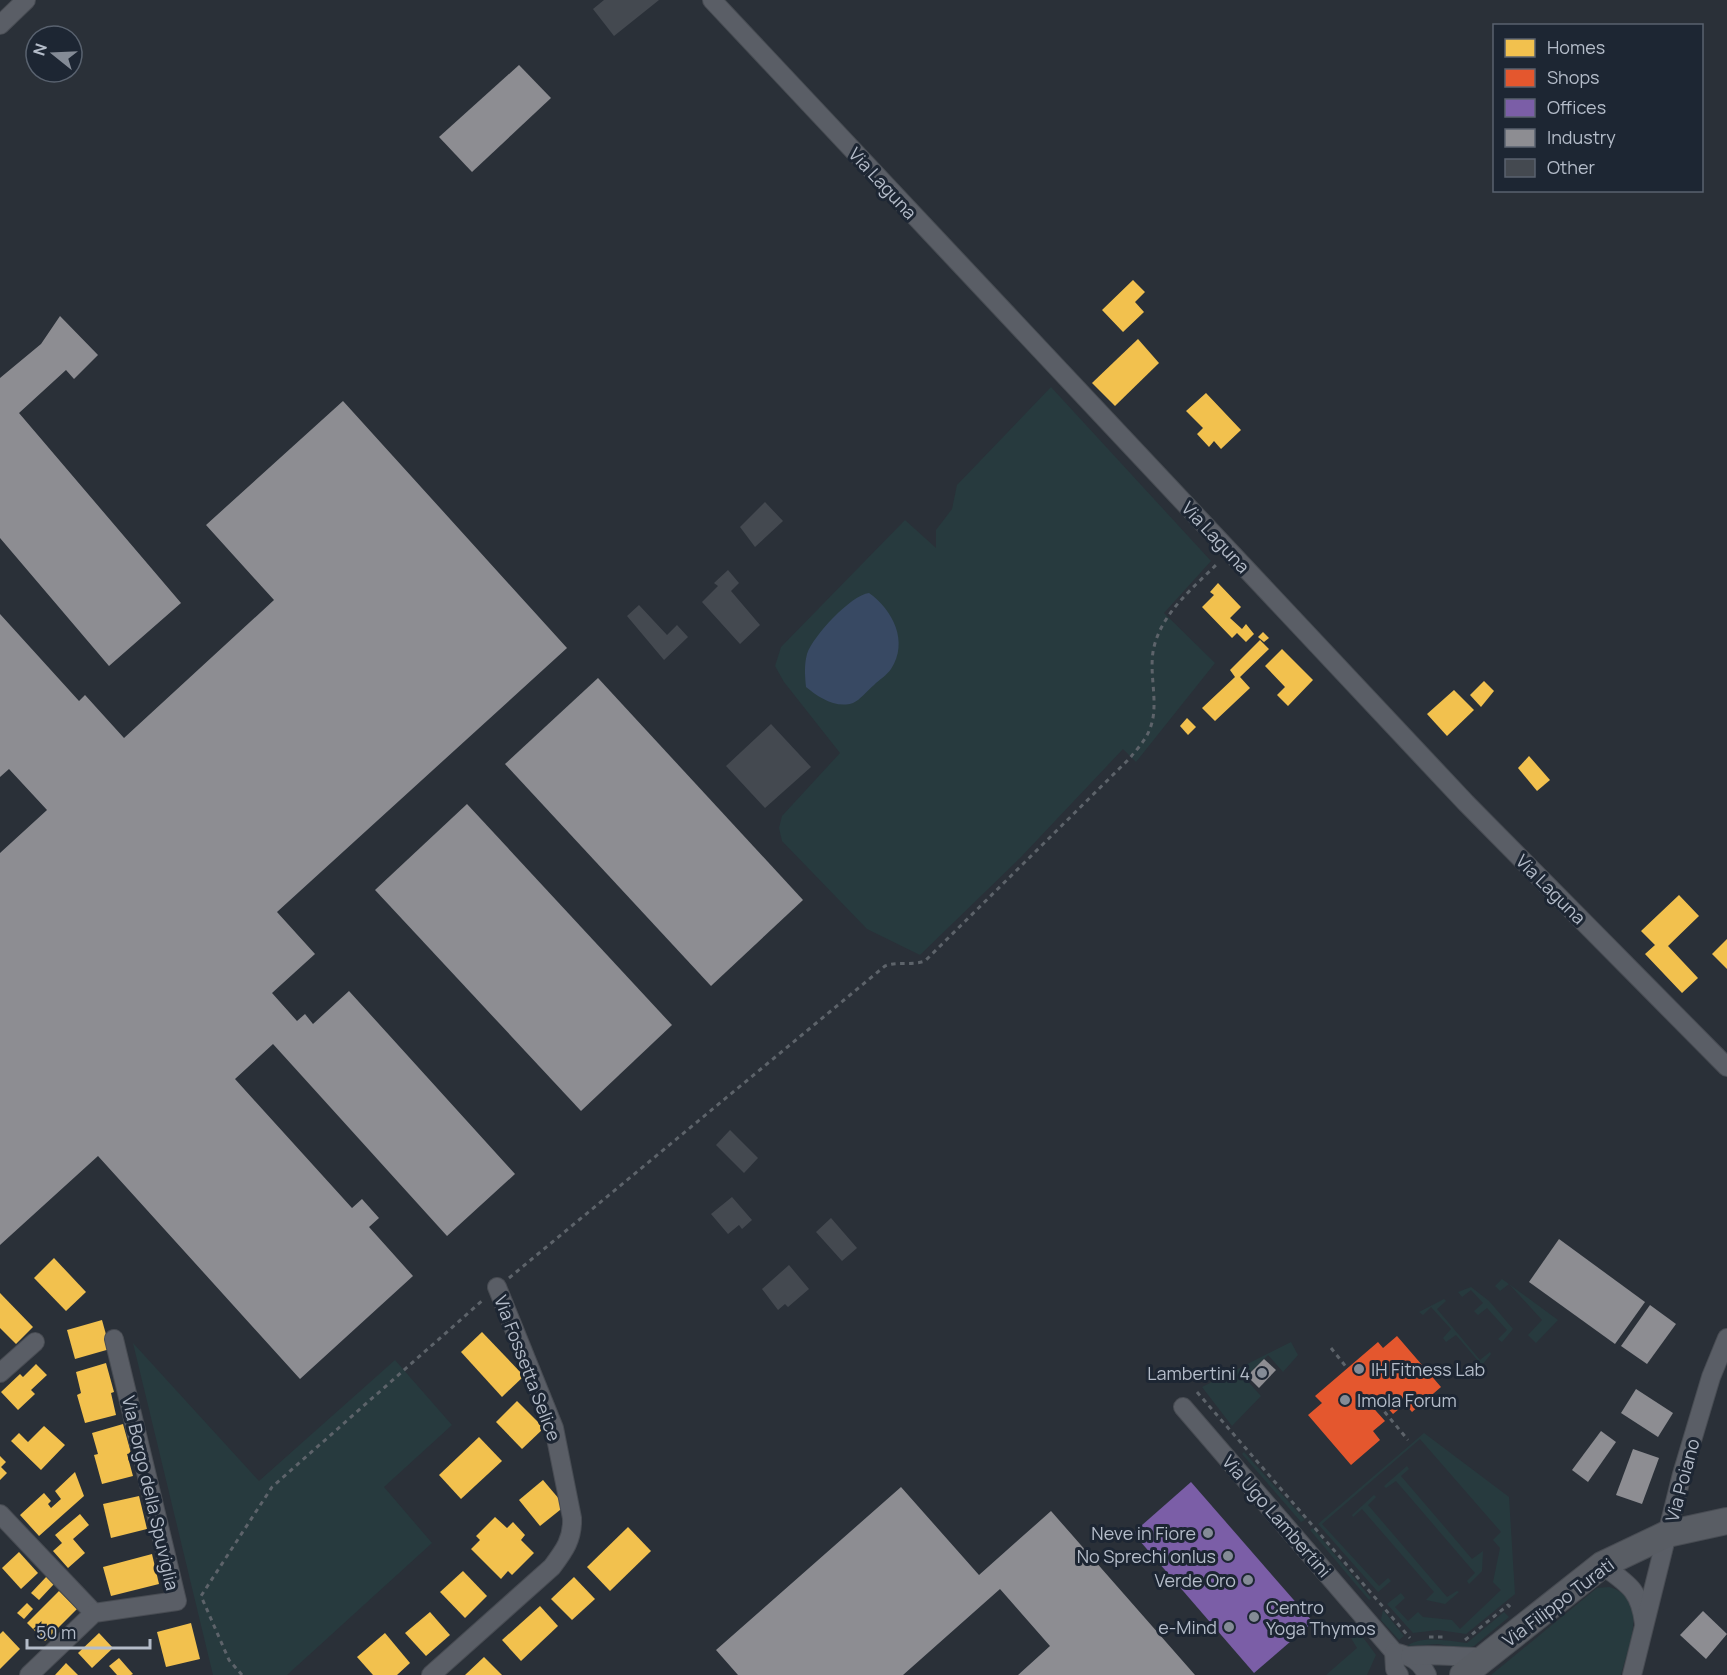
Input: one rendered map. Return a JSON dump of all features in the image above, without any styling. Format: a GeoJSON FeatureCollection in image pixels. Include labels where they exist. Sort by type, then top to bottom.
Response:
{"type":"FeatureCollection","features":[{"type":"Feature","properties":{"kind":"main road","name":"Via Filippo Turati"},"geometry":{"type":"LineString","coordinates":[[1463,1675],[1602,1565],[1667,1534],[1727,1521]]}},
{"type":"Feature","properties":{"kind":"street"},"geometry":{"type":"LineString","coordinates":[[0,25],[26,0]]}},
{"type":"Feature","properties":{"kind":"street","name":"Via Laguna"},"geometry":{"type":"LineString","coordinates":[[712,0],[1466,804],[1727,1067]]}},
{"type":"Feature","properties":{"kind":"street","name":"Via Fossetta Selice"},"geometry":{"type":"LineString","coordinates":[[431,1675],[552,1567],[566,1548],[573,1533],[554,1428],[497,1287]]}},
{"type":"Feature","properties":{"kind":"street","name":"Via Poiano"},"geometry":{"type":"LineString","coordinates":[[1632,1675],[1667,1534],[1711,1377],[1727,1338]]}},
{"type":"Feature","properties":{"kind":"street","name":"Via Borgo della Spuviglia"},"geometry":{"type":"LineString","coordinates":[[94,1613],[177,1601],[114,1339]]}},
{"type":"Feature","properties":{"kind":"street"},"geometry":{"type":"LineString","coordinates":[[0,1373],[35,1342]]}},
{"type":"Feature","properties":{"kind":"street","name":"Via Ugo Lambertini"},"geometry":{"type":"LineString","coordinates":[[1183,1407],[1400,1661],[1422,1665],[1427,1675]]}},
{"type":"Feature","properties":{"kind":"street"},"geometry":{"type":"LineString","coordinates":[[0,1514],[94,1613],[29,1675]]}},
{"type":"Feature","properties":{"kind":"street","name":"Via Poiano"},"geometry":{"type":"LineString","coordinates":[[1602,1565],[1626,1582],[1641,1601],[1645,1625]]}},
{"type":"Feature","properties":{"kind":"street"},"geometry":{"type":"LineString","coordinates":[[1400,1661],[1435,1653],[1458,1658],[1487,1657]]}},
{"type":"Feature","properties":{"kind":"path"},"geometry":{"type":"LineString","coordinates":[[242,1675],[229,1660],[201,1596],[272,1487],[497,1287],[885,966],[891,963],[915,964],[925,961],[1130,758],[1149,732],[1154,711],[1153,651],[1163,625],[1182,599],[1230,552]]}},
{"type":"Feature","properties":{"kind":"path"},"geometry":{"type":"LineString","coordinates":[[1331,1348],[1347,1368]]}},
{"type":"Feature","properties":{"kind":"path"},"geometry":{"type":"LineString","coordinates":[[1197,1392],[1400,1661],[1446,1637]]}},
{"type":"Feature","properties":{"kind":"path"},"geometry":{"type":"LineString","coordinates":[[1373,1398],[1408,1440]]}},
{"type":"Feature","properties":{"kind":"path"},"geometry":{"type":"LineString","coordinates":[[1456,1639],[1465,1640],[1508,1605],[1518,1616]]}},
{"type":"Feature","properties":{"kind":"green space"},"geometry":{"type":"Polygon","coordinates":[[[1051,387],[1211,561],[1164,613],[1215,663],[1136,762],[1123,749],[1021,857],[920,955],[867,929],[782,841],[779,828],[782,816],[840,753],[784,682],[775,666],[781,647],[905,520],[936,548],[936,530],[952,509],[957,485],[1051,387]]]}},
{"type":"Feature","properties":{"kind":"green space"},"geometry":{"type":"Polygon","coordinates":[[[1502,1279],[1509,1284],[1500,1291],[1495,1286],[1502,1279]]]}},
{"type":"Feature","properties":{"kind":"green space"},"geometry":{"type":"Polygon","coordinates":[[[1509,1284],[1558,1320],[1536,1343],[1528,1335],[1542,1320],[1509,1284]]]}},
{"type":"Feature","properties":{"kind":"green space"},"geometry":{"type":"Polygon","coordinates":[[[1471,1287],[1489,1301],[1513,1329],[1502,1342],[1498,1339],[1507,1330],[1487,1308],[1478,1315],[1474,1311],[1483,1303],[1471,1290],[1462,1297],[1458,1292],[1471,1287]]]}},
{"type":"Feature","properties":{"kind":"green space"},"geometry":{"type":"Polygon","coordinates":[[[1444,1299],[1446,1301],[1437,1309],[1480,1360],[1490,1352],[1491,1354],[1474,1375],[1471,1371],[1480,1363],[1456,1335],[1446,1342],[1443,1338],[1451,1329],[1431,1307],[1423,1315],[1419,1312],[1444,1299]]]}},
{"type":"Feature","properties":{"kind":"green space"},"geometry":{"type":"Polygon","coordinates":[[[1291,1342],[1298,1355],[1283,1372],[1268,1355],[1245,1378],[1261,1396],[1232,1426],[1202,1387],[1291,1342]]]}},
{"type":"Feature","properties":{"kind":"green space"},"geometry":{"type":"Polygon","coordinates":[[[133,1343],[259,1481],[395,1360],[452,1425],[384,1487],[432,1543],[287,1675],[213,1675],[133,1343]]]}},
{"type":"Feature","properties":{"kind":"green space"},"geometry":{"type":"Polygon","coordinates":[[[1424,1433],[1509,1497],[1515,1594],[1466,1634],[1438,1630],[1413,1633],[1387,1604],[1401,1593],[1405,1598],[1395,1607],[1408,1621],[1418,1612],[1423,1617],[1452,1620],[1460,1629],[1501,1590],[1493,1582],[1500,1548],[1493,1540],[1501,1532],[1420,1439],[1322,1524],[1379,1586],[1388,1578],[1391,1581],[1378,1592],[1318,1524],[1424,1433]]]}},
{"type":"Feature","properties":{"kind":"green space"},"geometry":{"type":"Polygon","coordinates":[[[1244,1452],[1305,1520],[1301,1522],[1242,1454],[1244,1452]]]}},
{"type":"Feature","properties":{"kind":"green space"},"geometry":{"type":"Polygon","coordinates":[[[1407,1466],[1409,1469],[1401,1476],[1472,1559],[1483,1551],[1482,1571],[1469,1584],[1467,1581],[1475,1573],[1396,1481],[1386,1488],[1384,1486],[1407,1466]]]}},
{"type":"Feature","properties":{"kind":"green space"},"geometry":{"type":"Polygon","coordinates":[[[1374,1495],[1376,1497],[1368,1505],[1447,1597],[1459,1592],[1445,1604],[1426,1600],[1434,1592],[1362,1509],[1353,1517],[1352,1515],[1374,1495]]]}},
{"type":"Feature","properties":{"kind":"green space"},"geometry":{"type":"Polygon","coordinates":[[[1313,1528],[1371,1598],[1369,1600],[1310,1530],[1313,1528]]]}},
{"type":"Feature","properties":{"kind":"green space"},"geometry":{"type":"Polygon","coordinates":[[[1609,1587],[1622,1593],[1630,1602],[1633,1612],[1631,1637],[1621,1675],[1491,1675],[1597,1588],[1609,1587]]]}},
{"type":"Feature","properties":{"kind":"green space"},"geometry":{"type":"Polygon","coordinates":[[[1383,1610],[1404,1636],[1399,1640],[1381,1620],[1383,1610]]]}},
{"type":"Feature","properties":{"kind":"green space"},"geometry":{"type":"Polygon","coordinates":[[[1504,1612],[1509,1617],[1474,1646],[1465,1649],[1438,1644],[1407,1646],[1428,1640],[1467,1643],[1504,1612]]]}},
{"type":"Feature","properties":{"kind":"green space"},"geometry":{"type":"Polygon","coordinates":[[[1359,1632],[1376,1655],[1367,1675],[1326,1675],[1357,1648],[1351,1638],[1359,1632]]]}},
{"type":"Feature","properties":{"kind":"water"},"geometry":{"type":"Polygon","coordinates":[[[869,593],[885,608],[896,627],[899,648],[896,659],[891,669],[856,702],[834,703],[806,687],[807,654],[817,637],[843,608],[861,595],[869,593]]]}},
{"type":"Feature","properties":{"kind":"building: Homes"},"geometry":{"type":"Polygon","coordinates":[[[1133,280],[1145,292],[1135,302],[1144,312],[1123,332],[1102,310],[1133,280]]]}},
{"type":"Feature","properties":{"kind":"building: Homes"},"geometry":{"type":"Polygon","coordinates":[[[1138,339],[1159,363],[1115,406],[1092,383],[1138,339]]]}},
{"type":"Feature","properties":{"kind":"building: Homes"},"geometry":{"type":"Polygon","coordinates":[[[1206,393],[1241,430],[1221,449],[1214,441],[1209,447],[1197,434],[1203,428],[1186,411],[1206,393]]]}},
{"type":"Feature","properties":{"kind":"building: Homes"},"geometry":{"type":"Polygon","coordinates":[[[1218,583],[1241,607],[1230,618],[1242,629],[1246,624],[1254,634],[1246,642],[1237,633],[1232,638],[1202,607],[1214,595],[1210,592],[1218,583]]]}},
{"type":"Feature","properties":{"kind":"building: Homes"},"geometry":{"type":"Polygon","coordinates":[[[1263,632],[1269,638],[1264,642],[1258,637],[1263,632]]]}},
{"type":"Feature","properties":{"kind":"building: Homes"},"geometry":{"type":"Polygon","coordinates":[[[1260,640],[1269,649],[1240,677],[1250,688],[1215,721],[1202,708],[1235,677],[1230,670],[1260,640]]]}},
{"type":"Feature","properties":{"kind":"building: Homes"},"geometry":{"type":"Polygon","coordinates":[[[1282,649],[1313,680],[1288,706],[1277,695],[1285,687],[1265,666],[1282,649]]]}},
{"type":"Feature","properties":{"kind":"building: Homes"},"geometry":{"type":"Polygon","coordinates":[[[1484,681],[1494,691],[1481,707],[1470,695],[1484,681]]]}},
{"type":"Feature","properties":{"kind":"building: Homes"},"geometry":{"type":"Polygon","coordinates":[[[1454,690],[1474,710],[1447,736],[1427,714],[1454,690]]]}},
{"type":"Feature","properties":{"kind":"building: Homes"},"geometry":{"type":"Polygon","coordinates":[[[1187,718],[1196,727],[1188,735],[1180,726],[1187,718]]]}},
{"type":"Feature","properties":{"kind":"building: Homes"},"geometry":{"type":"Polygon","coordinates":[[[1529,756],[1550,780],[1537,791],[1518,768],[1529,756]]]}},
{"type":"Feature","properties":{"kind":"building: Homes"},"geometry":{"type":"Polygon","coordinates":[[[1679,895],[1699,916],[1668,946],[1698,978],[1682,993],[1645,954],[1655,945],[1641,931],[1679,895]]]}},
{"type":"Feature","properties":{"kind":"building: Homes"},"geometry":{"type":"Polygon","coordinates":[[[1727,939],[1727,969],[1712,954],[1727,939]]]}},
{"type":"Feature","properties":{"kind":"building: Homes"},"geometry":{"type":"Polygon","coordinates":[[[54,1258],[86,1292],[66,1311],[34,1278],[54,1258]]]}},
{"type":"Feature","properties":{"kind":"building: Homes"},"geometry":{"type":"Polygon","coordinates":[[[0,1293],[33,1327],[16,1344],[0,1328],[0,1293]]]}},
{"type":"Feature","properties":{"kind":"building: Homes"},"geometry":{"type":"Polygon","coordinates":[[[102,1320],[110,1349],[75,1359],[67,1330],[102,1320]]]}},
{"type":"Feature","properties":{"kind":"building: Homes"},"geometry":{"type":"Polygon","coordinates":[[[482,1332],[524,1376],[502,1397],[461,1352],[482,1332]]]}},
{"type":"Feature","properties":{"kind":"building: Homes"},"geometry":{"type":"Polygon","coordinates":[[[106,1363],[114,1392],[111,1393],[116,1415],[85,1423],[77,1395],[81,1393],[76,1372],[106,1363]]]}},
{"type":"Feature","properties":{"kind":"building: Homes"},"geometry":{"type":"Polygon","coordinates":[[[36,1364],[47,1375],[31,1390],[35,1394],[18,1410],[1,1392],[20,1374],[23,1377],[36,1364]]]}},
{"type":"Feature","properties":{"kind":"building: Homes"},"geometry":{"type":"Polygon","coordinates":[[[517,1401],[544,1428],[522,1449],[496,1422],[517,1401]]]}},
{"type":"Feature","properties":{"kind":"building: Homes"},"geometry":{"type":"Polygon","coordinates":[[[123,1424],[131,1453],[127,1454],[133,1476],[102,1484],[94,1455],[98,1454],[92,1433],[123,1424]]]}},
{"type":"Feature","properties":{"kind":"building: Homes"},"geometry":{"type":"Polygon","coordinates":[[[44,1426],[65,1445],[41,1470],[11,1441],[19,1433],[28,1442],[44,1426]]]}},
{"type":"Feature","properties":{"kind":"building: Homes"},"geometry":{"type":"Polygon","coordinates":[[[479,1437],[502,1461],[461,1499],[439,1475],[479,1437]]]}},
{"type":"Feature","properties":{"kind":"building: Homes"},"geometry":{"type":"Polygon","coordinates":[[[0,1456],[6,1462],[1,1467],[7,1473],[0,1480],[0,1456]]]}},
{"type":"Feature","properties":{"kind":"building: Homes"},"geometry":{"type":"Polygon","coordinates":[[[75,1472],[84,1496],[39,1536],[20,1515],[44,1493],[51,1501],[48,1504],[51,1508],[61,1499],[55,1491],[75,1472]]]}},
{"type":"Feature","properties":{"kind":"building: Homes"},"geometry":{"type":"Polygon","coordinates":[[[543,1480],[565,1506],[540,1526],[519,1500],[543,1480]]]}},
{"type":"Feature","properties":{"kind":"building: Homes"},"geometry":{"type":"Polygon","coordinates":[[[139,1496],[147,1529],[111,1538],[103,1504],[139,1496]]]}},
{"type":"Feature","properties":{"kind":"building: Homes"},"geometry":{"type":"Polygon","coordinates":[[[80,1514],[89,1525],[73,1539],[85,1553],[68,1568],[53,1551],[62,1543],[55,1535],[80,1514]]]}},
{"type":"Feature","properties":{"kind":"building: Homes"},"geometry":{"type":"Polygon","coordinates":[[[495,1517],[507,1528],[513,1522],[525,1535],[521,1540],[534,1553],[512,1575],[508,1571],[501,1579],[471,1549],[480,1540],[476,1536],[495,1517]]]}},
{"type":"Feature","properties":{"kind":"building: Homes"},"geometry":{"type":"Polygon","coordinates":[[[628,1527],[651,1551],[610,1591],[587,1567],[628,1527]]]}},
{"type":"Feature","properties":{"kind":"building: Homes"},"geometry":{"type":"Polygon","coordinates":[[[19,1552],[38,1573],[21,1589],[2,1568],[19,1552]]]}},
{"type":"Feature","properties":{"kind":"building: Homes"},"geometry":{"type":"Polygon","coordinates":[[[152,1554],[159,1584],[111,1596],[103,1567],[152,1554]]]}},
{"type":"Feature","properties":{"kind":"building: Homes"},"geometry":{"type":"Polygon","coordinates":[[[463,1571],[487,1596],[465,1618],[440,1592],[463,1571]]]}},
{"type":"Feature","properties":{"kind":"building: Homes"},"geometry":{"type":"Polygon","coordinates":[[[47,1576],[54,1584],[39,1600],[31,1593],[47,1576]]]}},
{"type":"Feature","properties":{"kind":"building: Homes"},"geometry":{"type":"Polygon","coordinates":[[[574,1577],[595,1599],[572,1620],[551,1599],[574,1577]]]}},
{"type":"Feature","properties":{"kind":"building: Homes"},"geometry":{"type":"Polygon","coordinates":[[[59,1591],[77,1609],[45,1641],[27,1623],[59,1591]]]}},
{"type":"Feature","properties":{"kind":"building: Homes"},"geometry":{"type":"Polygon","coordinates":[[[27,1603],[33,1609],[24,1619],[17,1613],[27,1603]]]}},
{"type":"Feature","properties":{"kind":"building: Homes"},"geometry":{"type":"Polygon","coordinates":[[[540,1606],[558,1626],[521,1661],[502,1640],[540,1606]]]}},
{"type":"Feature","properties":{"kind":"building: Homes"},"geometry":{"type":"Polygon","coordinates":[[[430,1612],[450,1635],[426,1656],[405,1633],[430,1612]]]}},
{"type":"Feature","properties":{"kind":"building: Homes"},"geometry":{"type":"Polygon","coordinates":[[[191,1623],[200,1659],[166,1667],[157,1632],[191,1623]]]}},
{"type":"Feature","properties":{"kind":"building: Homes"},"geometry":{"type":"Polygon","coordinates":[[[3,1631],[20,1649],[0,1669],[0,1634],[3,1631]]]}},
{"type":"Feature","properties":{"kind":"building: Homes"},"geometry":{"type":"Polygon","coordinates":[[[99,1633],[113,1648],[92,1668],[78,1653],[99,1633]]]}},
{"type":"Feature","properties":{"kind":"building: Homes"},"geometry":{"type":"Polygon","coordinates":[[[385,1633],[410,1663],[397,1675],[373,1675],[357,1657],[385,1633]]]}},
{"type":"Feature","properties":{"kind":"building: Homes"},"geometry":{"type":"Polygon","coordinates":[[[484,1657],[502,1675],[465,1675],[484,1657]]]}},
{"type":"Feature","properties":{"kind":"building: Homes"},"geometry":{"type":"Polygon","coordinates":[[[119,1658],[133,1674],[117,1675],[109,1666],[119,1658]]]}},
{"type":"Feature","properties":{"kind":"building: Homes"},"geometry":{"type":"Polygon","coordinates":[[[66,1663],[78,1675],[55,1675],[66,1663]]]}},
{"type":"Feature","properties":{"kind":"building: Shops","name":"Imola Forum"},"geometry":{"type":"Polygon","coordinates":[[[1397,1336],[1441,1387],[1412,1412],[1405,1404],[1393,1414],[1376,1395],[1368,1402],[1385,1421],[1373,1431],[1380,1440],[1351,1465],[1308,1415],[1322,1403],[1315,1396],[1378,1342],[1383,1348],[1397,1336]]]}},
{"type":"Feature","properties":{"kind":"building: Offices"},"geometry":{"type":"Polygon","coordinates":[[[1191,1482],[1313,1622],[1254,1673],[1133,1533],[1191,1482]]]}},
{"type":"Feature","properties":{"kind":"building: Industry"},"geometry":{"type":"Polygon","coordinates":[[[519,65],[551,98],[472,172],[439,137],[519,65]]]}},
{"type":"Feature","properties":{"kind":"building: Industry"},"geometry":{"type":"Polygon","coordinates":[[[60,316],[98,355],[74,379],[66,370],[19,413],[181,603],[109,666],[0,538],[0,378],[41,344],[60,316]]]}},
{"type":"Feature","properties":{"kind":"building: Industry"},"geometry":{"type":"Polygon","coordinates":[[[343,401],[567,648],[277,912],[315,954],[272,993],[297,1021],[305,1014],[313,1024],[349,991],[515,1174],[447,1236],[273,1044],[235,1079],[352,1208],[362,1199],[379,1218],[369,1227],[413,1276],[300,1379],[98,1156],[0,1245],[0,853],[47,810],[9,769],[0,777],[0,614],[79,701],[85,695],[124,738],[274,600],[206,525],[343,401]]]}},
{"type":"Feature","properties":{"kind":"building: Industry"},"geometry":{"type":"Polygon","coordinates":[[[598,678],[803,900],[711,986],[505,764],[598,678]]]}},
{"type":"Feature","properties":{"kind":"building: Industry"},"geometry":{"type":"Polygon","coordinates":[[[467,804],[672,1025],[581,1111],[375,890],[467,804]]]}},
{"type":"Feature","properties":{"kind":"building: Industry"},"geometry":{"type":"Polygon","coordinates":[[[1559,1239],[1645,1302],[1615,1344],[1529,1282],[1559,1239]]]}},
{"type":"Feature","properties":{"kind":"building: Industry"},"geometry":{"type":"Polygon","coordinates":[[[1650,1305],[1676,1324],[1647,1364],[1621,1346],[1650,1305]]]}},
{"type":"Feature","properties":{"kind":"building: Industry","name":"Lambertini 4"},"geometry":{"type":"Polygon","coordinates":[[[1264,1359],[1276,1370],[1259,1388],[1247,1376],[1264,1359]]]}},
{"type":"Feature","properties":{"kind":"building: Industry"},"geometry":{"type":"Polygon","coordinates":[[[1636,1389],[1673,1413],[1658,1437],[1621,1413],[1636,1389]]]}},
{"type":"Feature","properties":{"kind":"building: Industry"},"geometry":{"type":"Polygon","coordinates":[[[1601,1431],[1616,1442],[1588,1482],[1572,1470],[1601,1431]]]}},
{"type":"Feature","properties":{"kind":"building: Industry"},"geometry":{"type":"Polygon","coordinates":[[[1633,1449],[1659,1458],[1642,1504],[1616,1495],[1633,1449]]]}},
{"type":"Feature","properties":{"kind":"building: Industry"},"geometry":{"type":"Polygon","coordinates":[[[901,1487],[979,1575],[1051,1511],[1195,1675],[1018,1675],[1050,1646],[1000,1589],[903,1675],[738,1675],[716,1650],[901,1487]]]}},
{"type":"Feature","properties":{"kind":"building: Industry"},"geometry":{"type":"Polygon","coordinates":[[[1703,1611],[1727,1634],[1706,1659],[1680,1635],[1703,1611]]]}},
{"type":"Feature","properties":{"kind":"building: Other"},"geometry":{"type":"Polygon","coordinates":[[[604,0],[659,0],[614,36],[593,9],[604,0]]]}},
{"type":"Feature","properties":{"kind":"building: Other"},"geometry":{"type":"Polygon","coordinates":[[[765,502],[783,521],[755,547],[740,527],[765,502]]]}},
{"type":"Feature","properties":{"kind":"building: Other"},"geometry":{"type":"Polygon","coordinates":[[[728,570],[739,583],[731,591],[760,625],[740,644],[702,602],[718,586],[714,583],[728,570]]]}},
{"type":"Feature","properties":{"kind":"building: Other"},"geometry":{"type":"Polygon","coordinates":[[[639,605],[667,635],[677,625],[688,637],[664,660],[627,616],[639,605]]]}},
{"type":"Feature","properties":{"kind":"building: Other"},"geometry":{"type":"Polygon","coordinates":[[[771,724],[811,767],[765,808],[726,766],[771,724]]]}},
{"type":"Feature","properties":{"kind":"building: Other"},"geometry":{"type":"Polygon","coordinates":[[[730,1130],[758,1158],[744,1173],[716,1145],[730,1130]]]}},
{"type":"Feature","properties":{"kind":"building: Other"},"geometry":{"type":"Polygon","coordinates":[[[732,1197],[752,1220],[742,1229],[739,1225],[728,1234],[711,1214],[732,1197]]]}},
{"type":"Feature","properties":{"kind":"building: Other"},"geometry":{"type":"Polygon","coordinates":[[[831,1218],[857,1248],[842,1261],[816,1232],[831,1218]]]}},
{"type":"Feature","properties":{"kind":"building: Other"},"geometry":{"type":"Polygon","coordinates":[[[789,1265],[809,1289],[788,1307],[785,1304],[778,1310],[762,1289],[789,1265]]]}},
{"type":"Feature","properties":{"kind":"place","name":"IH Fitness Lab"},"geometry":{"type":"Point","coordinates":[1359,1369]}},
{"type":"Feature","properties":{"kind":"place","name":"Lambertini 4"},"geometry":{"type":"Point","coordinates":[1262,1373]}},
{"type":"Feature","properties":{"kind":"place","name":"Imola Forum"},"geometry":{"type":"Point","coordinates":[1345,1400]}},
{"type":"Feature","properties":{"kind":"place","name":"Neve in Fiore"},"geometry":{"type":"Point","coordinates":[1208,1533]}},
{"type":"Feature","properties":{"kind":"place","name":"No Sprechi onlus"},"geometry":{"type":"Point","coordinates":[1228,1556]}},
{"type":"Feature","properties":{"kind":"place","name":"Verde Oro"},"geometry":{"type":"Point","coordinates":[1248,1580]}},
{"type":"Feature","properties":{"kind":"place","name":"Centro Yoga Thymos"},"geometry":{"type":"Point","coordinates":[1254,1617]}},
{"type":"Feature","properties":{"kind":"place","name":"e-Mind"},"geometry":{"type":"Point","coordinates":[1229,1627]}}]}
